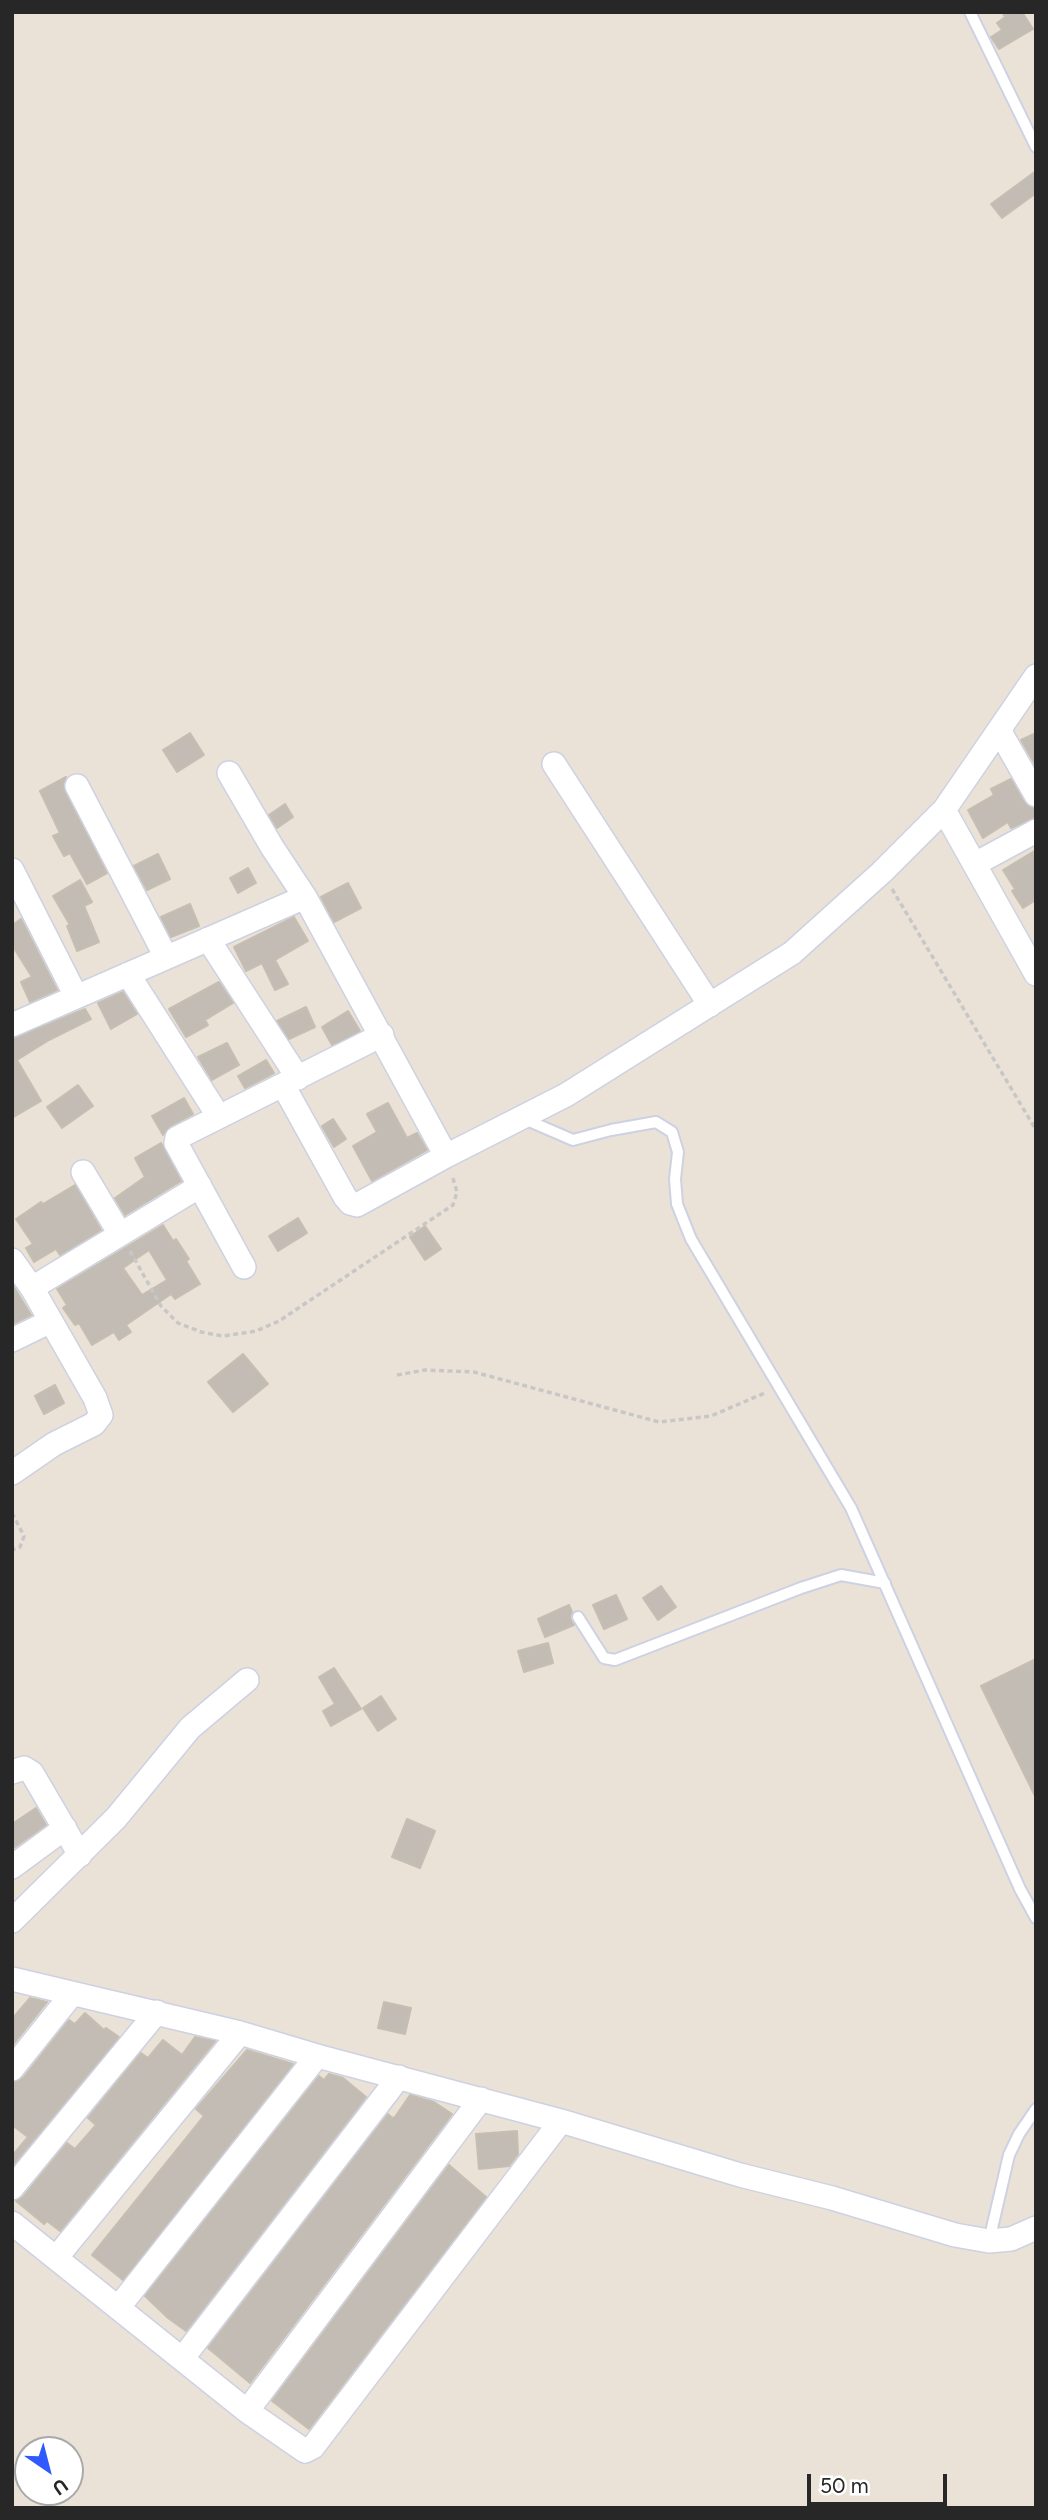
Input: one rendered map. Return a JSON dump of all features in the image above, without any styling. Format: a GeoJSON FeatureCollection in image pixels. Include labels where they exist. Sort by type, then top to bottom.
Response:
{"type":"FeatureCollection","features":[{"type":"Feature","properties":{"kind":"street"},"geometry":{"type":"LineString","coordinates":[[208,939],[290,1082],[350,1203],[357,1205],[566,1095],[793,953],[882,872],[944,810],[1036,676]]}},
{"type":"Feature","properties":{"kind":"street"},"geometry":{"type":"LineString","coordinates":[[999,730],[1036,795]]}},
{"type":"Feature","properties":{"kind":"street"},"geometry":{"type":"LineString","coordinates":[[554,764],[710,1005]]}},
{"type":"Feature","properties":{"kind":"street"},"geometry":{"type":"LineString","coordinates":[[229,773],[305,897],[446,1156]]}},
{"type":"Feature","properties":{"kind":"street"},"geometry":{"type":"LineString","coordinates":[[77,786],[166,957]]}},
{"type":"Feature","properties":{"kind":"street"},"geometry":{"type":"LineString","coordinates":[[944,810],[1036,974]]}},
{"type":"Feature","properties":{"kind":"street"},"geometry":{"type":"LineString","coordinates":[[975,864],[1036,831]]}},
{"type":"Feature","properties":{"kind":"street"},"geometry":{"type":"LineString","coordinates":[[12,870],[76,996]]}},
{"type":"Feature","properties":{"kind":"street"},"geometry":{"type":"LineString","coordinates":[[12,1025],[305,897]]}},
{"type":"Feature","properties":{"kind":"street"},"geometry":{"type":"LineString","coordinates":[[128,974],[219,1117]]}},
{"type":"Feature","properties":{"kind":"street"},"geometry":{"type":"LineString","coordinates":[[244,1267],[176,1143],[181,1135],[382,1035]]}},
{"type":"Feature","properties":{"kind":"street"},"geometry":{"type":"LineString","coordinates":[[83,1172],[120,1234]]}},
{"type":"Feature","properties":{"kind":"street"},"geometry":{"type":"LineString","coordinates":[[32,1288],[200,1186]]}},
{"type":"Feature","properties":{"kind":"street"},"geometry":{"type":"LineString","coordinates":[[12,1260],[51,1321],[95,1398],[101,1415],[94,1424],[54,1444],[12,1473]]}},
{"type":"Feature","properties":{"kind":"street"},"geometry":{"type":"LineString","coordinates":[[12,1340],[51,1321]]}},
{"type":"Feature","properties":{"kind":"street"},"geometry":{"type":"LineString","coordinates":[[12,1921],[116,1818],[190,1728],[247,1680]]}},
{"type":"Feature","properties":{"kind":"street"},"geometry":{"type":"LineString","coordinates":[[12,1772],[24,1769],[32,1773],[80,1855]]}},
{"type":"Feature","properties":{"kind":"street"},"geometry":{"type":"LineString","coordinates":[[12,1867],[65,1828]]}},
{"type":"Feature","properties":{"kind":"street"},"geometry":{"type":"LineString","coordinates":[[12,1979],[157,2011],[240,2033],[561,2121],[917,2225],[989,2241],[1011,2239],[1036,2228]]}},
{"type":"Feature","properties":{"kind":"street"},"geometry":{"type":"LineString","coordinates":[[12,2069],[72,1994]]}},
{"type":"Feature","properties":{"kind":"street"},"geometry":{"type":"LineString","coordinates":[[12,2188],[157,2011]]}},
{"type":"Feature","properties":{"kind":"street"},"geometry":{"type":"LineString","coordinates":[[56,2258],[240,2033]]}},
{"type":"Feature","properties":{"kind":"street"},"geometry":{"type":"LineString","coordinates":[[118,2308],[317,2056]]}},
{"type":"Feature","properties":{"kind":"street"},"geometry":{"type":"LineString","coordinates":[[182,2359],[399,2077]]}},
{"type":"Feature","properties":{"kind":"street"},"geometry":{"type":"LineString","coordinates":[[247,2411],[481,2099]]}},
{"type":"Feature","properties":{"kind":"street"},"geometry":{"type":"LineString","coordinates":[[12,2222],[247,2411],[305,2451],[313,2447],[561,2121]]}},
{"type":"Feature","properties":{"kind":"lane"},"geometry":{"type":"LineString","coordinates":[[970,12],[1036,146]]}},
{"type":"Feature","properties":{"kind":"lane"},"geometry":{"type":"LineString","coordinates":[[522,1118],[573,1140],[656,1122],[672,1132],[678,1152],[675,1179],[677,1204],[691,1239],[851,1508],[1020,1889],[1036,1918]]}},
{"type":"Feature","properties":{"kind":"lane"},"geometry":{"type":"LineString","coordinates":[[578,1617],[604,1658],[615,1660],[841,1575],[885,1583]]}},
{"type":"Feature","properties":{"kind":"lane"},"geometry":{"type":"LineString","coordinates":[[989,2241],[1009,2155],[1036,2109]]}},
{"type":"Feature","properties":{"kind":"path"},"geometry":{"type":"LineString","coordinates":[[882,872],[1036,1130]]}},
{"type":"Feature","properties":{"kind":"path"},"geometry":{"type":"LineString","coordinates":[[120,1234],[161,1306],[178,1323],[201,1332],[223,1336],[256,1331],[279,1321],[453,1205],[457,1192],[446,1156]]}},
{"type":"Feature","properties":{"kind":"path"},"geometry":{"type":"LineString","coordinates":[[397,1375],[425,1370],[474,1372],[659,1422],[711,1416],[778,1387]]}},
{"type":"Feature","properties":{"kind":"path"},"geometry":{"type":"LineString","coordinates":[[12,1513],[24,1536],[20,1547],[12,1550]]}},
{"type":"Feature","properties":{"kind":"building"},"geometry":{"type":"Polygon","coordinates":[[[1002,12],[1022,12],[1033,29],[999,49],[991,37],[1002,30],[997,23],[1005,17],[1002,12]]]}},
{"type":"Feature","properties":{"kind":"building"},"geometry":{"type":"Polygon","coordinates":[[[1036,171],[1036,193],[1002,218],[991,204],[1036,171]]]}},
{"type":"Feature","properties":{"kind":"building"},"geometry":{"type":"Polygon","coordinates":[[[190,733],[204,755],[177,772],[163,750],[190,733]]]}},
{"type":"Feature","properties":{"kind":"building"},"geometry":{"type":"Polygon","coordinates":[[[1036,733],[1036,766],[1021,740],[1036,733]]]}},
{"type":"Feature","properties":{"kind":"building"},"geometry":{"type":"Polygon","coordinates":[[[66,777],[63,785],[65,792],[107,873],[87,884],[70,853],[64,856],[53,836],[60,833],[40,791],[66,777]]]}},
{"type":"Feature","properties":{"kind":"building"},"geometry":{"type":"Polygon","coordinates":[[[1011,779],[1024,802],[1036,809],[1036,817],[1011,828],[1008,822],[983,838],[968,810],[994,795],[991,789],[1011,779]]]}},
{"type":"Feature","properties":{"kind":"building"},"geometry":{"type":"Polygon","coordinates":[[[285,804],[293,817],[277,828],[269,815],[285,804]]]}},
{"type":"Feature","properties":{"kind":"building"},"geometry":{"type":"Polygon","coordinates":[[[1036,850],[1036,900],[1023,908],[1003,870],[1036,850]]]}},
{"type":"Feature","properties":{"kind":"building"},"geometry":{"type":"Polygon","coordinates":[[[158,854],[170,879],[147,890],[134,866],[158,854]]]}},
{"type":"Feature","properties":{"kind":"building"},"geometry":{"type":"Polygon","coordinates":[[[248,868],[256,883],[238,893],[230,878],[248,868]]]}},
{"type":"Feature","properties":{"kind":"building"},"geometry":{"type":"Polygon","coordinates":[[[80,880],[92,902],[84,906],[99,942],[77,951],[67,926],[70,925],[53,896],[80,880]]]}},
{"type":"Feature","properties":{"kind":"building"},"geometry":{"type":"Polygon","coordinates":[[[348,883],[361,908],[334,922],[321,897],[348,883]]]}},
{"type":"Feature","properties":{"kind":"building"},"geometry":{"type":"Polygon","coordinates":[[[190,904],[199,926],[171,937],[161,917],[190,904]]]}},
{"type":"Feature","properties":{"kind":"building"},"geometry":{"type":"Polygon","coordinates":[[[294,917],[308,941],[275,960],[288,984],[275,990],[262,963],[246,971],[234,947],[294,917]]]}},
{"type":"Feature","properties":{"kind":"building"},"geometry":{"type":"Polygon","coordinates":[[[21,919],[57,990],[30,1002],[21,982],[32,977],[12,945],[12,925],[21,919]]]}},
{"type":"Feature","properties":{"kind":"building"},"geometry":{"type":"Polygon","coordinates":[[[219,982],[233,1003],[205,1020],[208,1025],[186,1037],[169,1009],[219,982]]]}},
{"type":"Feature","properties":{"kind":"building"},"geometry":{"type":"Polygon","coordinates":[[[123,992],[137,1014],[111,1029],[98,1003],[123,992]]]}},
{"type":"Feature","properties":{"kind":"building"},"geometry":{"type":"Polygon","coordinates":[[[306,1007],[315,1027],[289,1039],[277,1021],[306,1007]]]}},
{"type":"Feature","properties":{"kind":"building"},"geometry":{"type":"Polygon","coordinates":[[[85,1009],[91,1019],[17,1060],[41,1101],[12,1118],[12,1039],[85,1009]]]}},
{"type":"Feature","properties":{"kind":"building"},"geometry":{"type":"Polygon","coordinates":[[[348,1011],[360,1031],[332,1045],[322,1027],[348,1011]]]}},
{"type":"Feature","properties":{"kind":"building"},"geometry":{"type":"Polygon","coordinates":[[[227,1043],[239,1065],[212,1080],[198,1057],[227,1043]]]}},
{"type":"Feature","properties":{"kind":"building"},"geometry":{"type":"Polygon","coordinates":[[[266,1060],[274,1073],[245,1088],[238,1076],[266,1060]]]}},
{"type":"Feature","properties":{"kind":"building"},"geometry":{"type":"Polygon","coordinates":[[[78,1085],[93,1106],[62,1128],[47,1107],[78,1085]]]}},
{"type":"Feature","properties":{"kind":"building"},"geometry":{"type":"Polygon","coordinates":[[[184,1098],[193,1114],[170,1126],[163,1135],[152,1116],[184,1098]]]}},
{"type":"Feature","properties":{"kind":"building"},"geometry":{"type":"Polygon","coordinates":[[[388,1103],[407,1138],[417,1133],[427,1150],[372,1181],[353,1146],[377,1132],[367,1114],[388,1103]]]}},
{"type":"Feature","properties":{"kind":"building"},"geometry":{"type":"Polygon","coordinates":[[[333,1119],[346,1139],[334,1147],[322,1126],[333,1119]]]}},
{"type":"Feature","properties":{"kind":"building"},"geometry":{"type":"Polygon","coordinates":[[[161,1143],[181,1181],[125,1215],[115,1198],[145,1177],[135,1158],[161,1143]]]}},
{"type":"Feature","properties":{"kind":"building"},"geometry":{"type":"Polygon","coordinates":[[[75,1185],[101,1230],[60,1255],[56,1249],[34,1262],[26,1248],[33,1244],[16,1219],[41,1202],[43,1204],[75,1185]]]}},
{"type":"Feature","properties":{"kind":"building"},"geometry":{"type":"Polygon","coordinates":[[[298,1218],[307,1233],[278,1251],[269,1236],[298,1218]]]}},
{"type":"Feature","properties":{"kind":"building"},"geometry":{"type":"Polygon","coordinates":[[[163,1225],[189,1259],[186,1261],[200,1284],[175,1299],[171,1294],[126,1325],[131,1332],[119,1340],[114,1332],[92,1345],[79,1323],[75,1325],[63,1308],[67,1305],[57,1289],[163,1225]],[[149,1250],[123,1268],[142,1295],[167,1280],[149,1250]]]}},
{"type":"Feature","properties":{"kind":"building"},"geometry":{"type":"Polygon","coordinates":[[[425,1226],[441,1249],[425,1260],[410,1237],[425,1226]]]}},
{"type":"Feature","properties":{"kind":"building"},"geometry":{"type":"Polygon","coordinates":[[[12,1284],[31,1315],[12,1324],[12,1284]]]}},
{"type":"Feature","properties":{"kind":"building"},"geometry":{"type":"Polygon","coordinates":[[[243,1354],[268,1384],[233,1412],[208,1382],[243,1354]]]}},
{"type":"Feature","properties":{"kind":"building"},"geometry":{"type":"Polygon","coordinates":[[[55,1385],[64,1403],[44,1414],[35,1396],[55,1385]]]}},
{"type":"Feature","properties":{"kind":"building"},"geometry":{"type":"Polygon","coordinates":[[[661,1586],[676,1607],[658,1620],[643,1598],[661,1586]]]}},
{"type":"Feature","properties":{"kind":"building"},"geometry":{"type":"Polygon","coordinates":[[[616,1595],[627,1619],[604,1629],[593,1605],[616,1595]]]}},
{"type":"Feature","properties":{"kind":"building"},"geometry":{"type":"Polygon","coordinates":[[[569,1605],[572,1612],[570,1618],[574,1625],[545,1637],[538,1619],[569,1605]]]}},
{"type":"Feature","properties":{"kind":"building"},"geometry":{"type":"Polygon","coordinates":[[[548,1643],[553,1663],[524,1672],[518,1651],[548,1643]]]}},
{"type":"Feature","properties":{"kind":"building"},"geometry":{"type":"Polygon","coordinates":[[[1036,1659],[1036,1798],[981,1686],[1036,1659]]]}},
{"type":"Feature","properties":{"kind":"building"},"geometry":{"type":"Polygon","coordinates":[[[334,1668],[361,1709],[331,1726],[323,1711],[335,1704],[319,1677],[334,1668]]]}},
{"type":"Feature","properties":{"kind":"building"},"geometry":{"type":"Polygon","coordinates":[[[381,1696],[396,1719],[378,1731],[363,1708],[381,1696]]]}},
{"type":"Feature","properties":{"kind":"building"},"geometry":{"type":"Polygon","coordinates":[[[36,1808],[46,1825],[12,1849],[12,1824],[36,1808]]]}},
{"type":"Feature","properties":{"kind":"building"},"geometry":{"type":"Polygon","coordinates":[[[407,1819],[435,1831],[420,1868],[392,1857],[407,1819]]]}},
{"type":"Feature","properties":{"kind":"building"},"geometry":{"type":"Polygon","coordinates":[[[30,1998],[47,2002],[12,2046],[12,2019],[30,1998]]]}},
{"type":"Feature","properties":{"kind":"building"},"geometry":{"type":"Polygon","coordinates":[[[384,2002],[411,2008],[405,2034],[378,2028],[384,2002]]]}},
{"type":"Feature","properties":{"kind":"building"},"geometry":{"type":"Polygon","coordinates":[[[85,2013],[104,2030],[106,2028],[119,2037],[12,2166],[12,2156],[28,2137],[12,2125],[12,2083],[23,2078],[69,2020],[75,2024],[85,2013]]]}},
{"type":"Feature","properties":{"kind":"building"},"geometry":{"type":"Polygon","coordinates":[[[195,2037],[215,2041],[60,2231],[47,2221],[44,2224],[16,2201],[23,2197],[67,2143],[75,2149],[96,2125],[88,2118],[141,2053],[148,2058],[163,2040],[182,2055],[195,2037]]]}},
{"type":"Feature","properties":{"kind":"building"},"geometry":{"type":"Polygon","coordinates":[[[247,2050],[293,2064],[123,2280],[92,2255],[204,2116],[196,2109],[247,2050]]]}},
{"type":"Feature","properties":{"kind":"building"},"geometry":{"type":"Polygon","coordinates":[[[329,2074],[343,2078],[366,2097],[186,2331],[145,2296],[319,2076],[324,2080],[329,2074]]]}},
{"type":"Feature","properties":{"kind":"building"},"geometry":{"type":"Polygon","coordinates":[[[410,2095],[434,2102],[452,2114],[250,2383],[208,2348],[388,2114],[392,2118],[395,2117],[410,2095]]]}},
{"type":"Feature","properties":{"kind":"building"},"geometry":{"type":"Polygon","coordinates":[[[517,2131],[518,2154],[509,2166],[479,2169],[476,2134],[517,2131]]]}},
{"type":"Feature","properties":{"kind":"building"},"geometry":{"type":"Polygon","coordinates":[[[449,2165],[486,2197],[309,2429],[272,2401],[449,2165]]]}}]}
